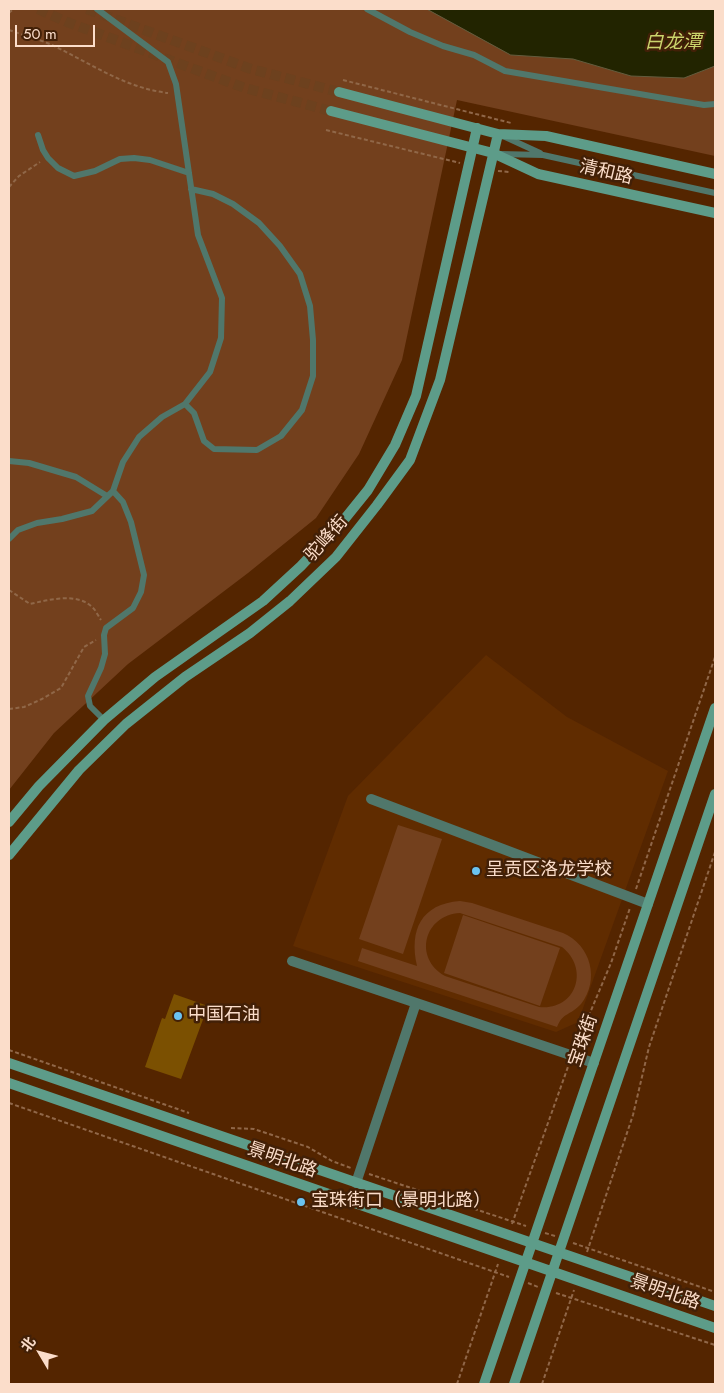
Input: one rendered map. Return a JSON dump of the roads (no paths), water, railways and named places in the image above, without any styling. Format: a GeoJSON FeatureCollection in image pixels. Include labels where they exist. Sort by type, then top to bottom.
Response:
{"type":"FeatureCollection","features":[{"type":"Feature","properties":{"kind":"main road","name":"清和路"},"geometry":{"type":"LineString","coordinates":[[339,92],[498,134],[546,136],[715,174]]}},
{"type":"Feature","properties":{"kind":"main road","name":"清和路"},"geometry":{"type":"LineString","coordinates":[[331,111],[493,153],[538,174],[715,214]]}},
{"type":"Feature","properties":{"kind":"main road","name":"驼峰街"},"geometry":{"type":"LineString","coordinates":[[9,822],[39,786],[104,720],[155,677],[263,601],[301,566],[343,521],[368,490],[395,445],[416,396],[477,128]]}},
{"type":"Feature","properties":{"kind":"main road","name":"驼峰街"},"geometry":{"type":"LineString","coordinates":[[9,855],[79,770],[126,724],[185,677],[250,633],[290,601],[336,557],[410,460],[440,380],[498,134]]}},
{"type":"Feature","properties":{"kind":"main road","name":"宝珠街"},"geometry":{"type":"LineString","coordinates":[[484,1384],[715,708]]}},
{"type":"Feature","properties":{"kind":"main road"},"geometry":{"type":"LineString","coordinates":[[514,1384],[715,794]]}},
{"type":"Feature","properties":{"kind":"main road","name":"景明北路"},"geometry":{"type":"LineString","coordinates":[[9,1063],[715,1306]]}},
{"type":"Feature","properties":{"kind":"main road","name":"景明北路"},"geometry":{"type":"LineString","coordinates":[[9,1083],[715,1328]]}},
{"type":"Feature","properties":{"kind":"street"},"geometry":{"type":"LineString","coordinates":[[371,800],[648,904]]}},
{"type":"Feature","properties":{"kind":"street"},"geometry":{"type":"LineString","coordinates":[[292,961],[594,1063]]}},
{"type":"Feature","properties":{"kind":"street"},"geometry":{"type":"LineString","coordinates":[[356,1183],[416,1003]]}},
{"type":"Feature","properties":{"kind":"lane"},"geometry":{"type":"LineString","coordinates":[[9,539],[18,530],[37,522],[62,519],[92,510],[110,494],[123,462],[140,437],[162,417],[185,404],[210,372],[221,338],[222,298],[198,235],[173,71],[168,62],[97,9]]}},
{"type":"Feature","properties":{"kind":"lane"},"geometry":{"type":"LineString","coordinates":[[367,9],[410,32],[443,46],[474,55],[505,71],[704,105],[715,104]]}},
{"type":"Feature","properties":{"kind":"lane","name":"清和路"},"geometry":{"type":"LineString","coordinates":[[498,134],[543,155]]}},
{"type":"Feature","properties":{"kind":"lane"},"geometry":{"type":"LineString","coordinates":[[38,135],[48,158],[58,168],[74,176],[95,172],[120,159],[134,158],[150,160],[189,172]]}},
{"type":"Feature","properties":{"kind":"lane","name":"清和路"},"geometry":{"type":"LineString","coordinates":[[493,153],[543,155],[715,193]]}},
{"type":"Feature","properties":{"kind":"lane"},"geometry":{"type":"LineString","coordinates":[[185,404],[194,413],[204,441],[214,448],[257,450],[281,436],[302,410],[313,376],[313,340],[310,306],[300,274],[280,246],[259,223],[233,204],[212,194],[191,189]]}},
{"type":"Feature","properties":{"kind":"lane"},"geometry":{"type":"LineString","coordinates":[[9,461],[29,463],[76,477],[110,494],[123,502],[131,522],[144,575],[141,592],[133,608],[106,628],[104,636],[105,654],[88,696],[90,706],[104,720]]}},
{"type":"Feature","properties":{"kind":"water","name":"白龙潭"},"geometry":{"type":"Polygon","coordinates":[[[427,9],[715,9],[715,66],[684,78],[631,76],[573,59],[511,55],[427,9]]]}},
{"type":"Feature","properties":{"kind":"tunnel"},"geometry":{"type":"LineString","coordinates":[[38,9],[67,22],[245,88],[331,111]]}},
{"type":"Feature","properties":{"kind":"tunnel"},"geometry":{"type":"LineString","coordinates":[[87,9],[251,69],[339,92]]}},
{"type":"Feature","properties":{"kind":"place","name":"呈贡区洛龙学校"},"geometry":{"type":"Point","coordinates":[476,871]}},
{"type":"Feature","properties":{"kind":"place","name":"中国石油"},"geometry":{"type":"Point","coordinates":[178,1016]}},
{"type":"Feature","properties":{"kind":"place","name":"宝珠街口（景明北路）"},"geometry":{"type":"Point","coordinates":[301,1202]}}]}
